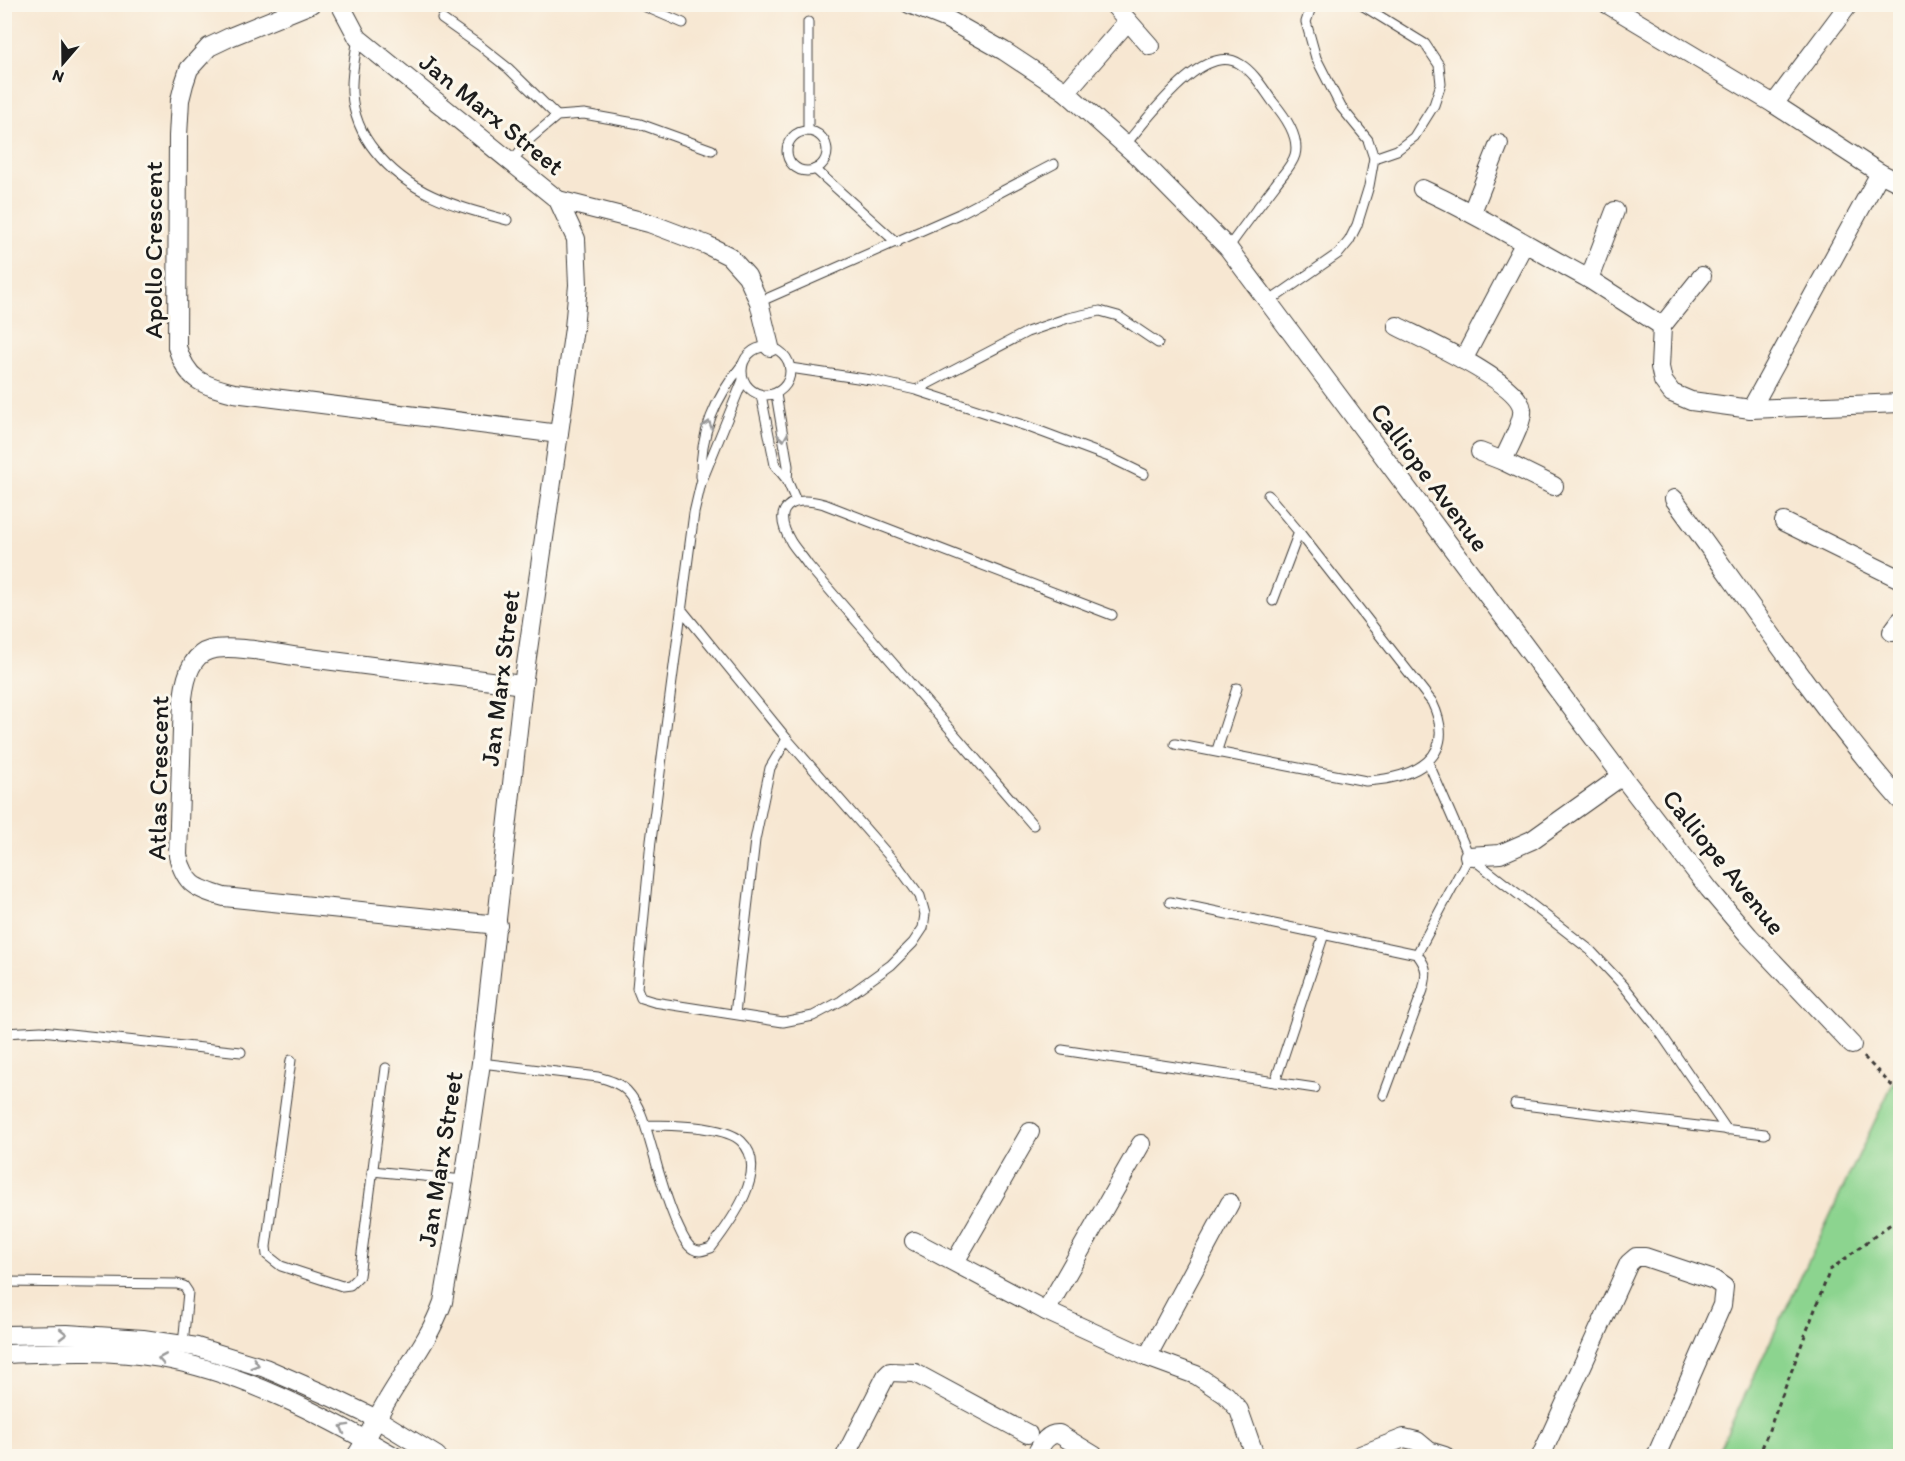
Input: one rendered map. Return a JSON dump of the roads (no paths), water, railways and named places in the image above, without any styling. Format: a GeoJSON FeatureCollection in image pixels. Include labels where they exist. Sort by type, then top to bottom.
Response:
{"type":"FeatureCollection","features":[{"type":"Feature","properties":{"kind":"street","name":"Apollo Crescent"},"geometry":{"type":"LineString","coordinates":[[311,4],[209,47],[189,69],[183,84],[178,136],[177,335],[177,347],[182,364],[192,376],[215,388],[234,393],[559,434]]}},
{"type":"Feature","properties":{"kind":"street","name":"Jan Marx Street"},"geometry":{"type":"LineString","coordinates":[[340,4],[358,38],[558,200],[576,239],[578,285],[523,685],[481,1063],[443,1302],[418,1353],[356,1456]]}},
{"type":"Feature","properties":{"kind":"street","name":"Calliope Avenue"},"geometry":{"type":"LineString","coordinates":[[909,4],[947,19],[1004,51],[1066,92],[1125,145],[1228,248],[1708,889],[1852,1045]]}},
{"type":"Feature","properties":{"kind":"street"},"geometry":{"type":"LineString","coordinates":[[1113,4],[1150,46]]}},
{"type":"Feature","properties":{"kind":"street"},"geometry":{"type":"LineString","coordinates":[[1607,4],[1900,183]]}},
{"type":"Feature","properties":{"kind":"street"},"geometry":{"type":"LineString","coordinates":[[1774,104],[1849,4]]}},
{"type":"Feature","properties":{"kind":"street"},"geometry":{"type":"LineString","coordinates":[[1066,92],[1128,21]]}},
{"type":"Feature","properties":{"kind":"street"},"geometry":{"type":"LineString","coordinates":[[1472,212],[1499,144]]}},
{"type":"Feature","properties":{"kind":"street"},"geometry":{"type":"LineString","coordinates":[[1750,409],[1880,172]]}},
{"type":"Feature","properties":{"kind":"street"},"geometry":{"type":"LineString","coordinates":[[1422,189],[1472,212],[1524,244],[1589,279],[1662,326]]}},
{"type":"Feature","properties":{"kind":"street"},"geometry":{"type":"LineString","coordinates":[[558,200],[649,223],[729,256],[747,276],[759,302],[770,347]]}},
{"type":"Feature","properties":{"kind":"street"},"geometry":{"type":"LineString","coordinates":[[1589,279],[1616,212]]}},
{"type":"Feature","properties":{"kind":"street"},"geometry":{"type":"LineString","coordinates":[[1463,360],[1524,244]]}},
{"type":"Feature","properties":{"kind":"street"},"geometry":{"type":"LineString","coordinates":[[1702,276],[1662,326],[1660,367],[1663,381],[1672,393],[1691,401],[1750,409],[1900,403]]}},
{"type":"Feature","properties":{"kind":"street"},"geometry":{"type":"LineString","coordinates":[[1397,326],[1463,360],[1499,382],[1520,401],[1522,414],[1503,461]]}},
{"type":"Feature","properties":{"kind":"street"},"geometry":{"type":"LineString","coordinates":[[1480,452],[1554,486]]}},
{"type":"Feature","properties":{"kind":"street"},"geometry":{"type":"LineString","coordinates":[[1674,499],[1823,704],[1900,800]]}},
{"type":"Feature","properties":{"kind":"street"},"geometry":{"type":"LineString","coordinates":[[1784,522],[1900,579]]}},
{"type":"Feature","properties":{"kind":"street","name":"Atlas Crescent"},"geometry":{"type":"LineString","coordinates":[[498,925],[224,897],[192,884],[183,874],[178,856],[183,698],[185,681],[199,655],[221,648],[523,685]]}},
{"type":"Feature","properties":{"kind":"street"},"geometry":{"type":"LineString","coordinates":[[1469,856],[1500,854],[1532,840],[1622,776]]}},
{"type":"Feature","properties":{"kind":"street"},"geometry":{"type":"LineString","coordinates":[[955,1262],[1030,1132]]}},
{"type":"Feature","properties":{"kind":"street"},"geometry":{"type":"LineString","coordinates":[[1046,1311],[1141,1144]]}},
{"type":"Feature","properties":{"kind":"street"},"geometry":{"type":"LineString","coordinates":[[1147,1357],[1230,1203]]}},
{"type":"Feature","properties":{"kind":"street"},"geometry":{"type":"LineString","coordinates":[[914,1241],[1046,1311],[1147,1357],[1196,1376],[1226,1395],[1239,1410],[1255,1456]]}},
{"type":"Feature","properties":{"kind":"street"},"geometry":{"type":"LineString","coordinates":[[1541,1456],[1629,1263],[1636,1257],[1645,1257],[1714,1280],[1724,1287],[1725,1295],[1656,1456]]}},
{"type":"Feature","properties":{"kind":"street"},"geometry":{"type":"LineString","coordinates":[[4,1335],[67,1334],[143,1339],[197,1347],[265,1368],[377,1419],[437,1456]]}},
{"type":"Feature","properties":{"kind":"street"},"geometry":{"type":"LineString","coordinates":[[4,1354],[109,1353],[158,1358],[201,1367],[260,1389],[330,1420],[394,1456]]}},
{"type":"Feature","properties":{"kind":"street"},"geometry":{"type":"LineString","coordinates":[[845,1456],[886,1376],[896,1371],[915,1373],[1028,1434]]}},
{"type":"Feature","properties":{"kind":"street"},"geometry":{"type":"LineString","coordinates":[[1035,1456],[1047,1438],[1053,1434],[1059,1434],[1095,1456]]}},
{"type":"Feature","properties":{"kind":"street"},"geometry":{"type":"LineString","coordinates":[[1358,1456],[1404,1438],[1417,1441],[1429,1451],[1445,1456]]}},
{"type":"Feature","properties":{"kind":"lane"},"geometry":{"type":"LineString","coordinates":[[639,4],[683,23]]}},
{"type":"Feature","properties":{"kind":"lane"},"geometry":{"type":"LineString","coordinates":[[1267,303],[1339,253],[1348,241],[1357,225],[1369,186],[1374,158],[1368,140],[1341,107],[1316,58],[1306,22],[1312,4]]}},
{"type":"Feature","properties":{"kind":"lane"},"geometry":{"type":"LineString","coordinates":[[1360,4],[1425,44],[1439,65],[1441,84],[1434,105],[1414,137],[1397,150],[1374,158]]}},
{"type":"Feature","properties":{"kind":"lane"},"geometry":{"type":"LineString","coordinates":[[442,19],[508,68],[557,116]]}},
{"type":"Feature","properties":{"kind":"lane"},"geometry":{"type":"LineString","coordinates":[[808,22],[808,131]]}},
{"type":"Feature","properties":{"kind":"lane"},"geometry":{"type":"LineString","coordinates":[[358,38],[352,92],[355,112],[369,144],[401,179],[432,197],[507,220]]}},
{"type":"Feature","properties":{"kind":"lane"},"geometry":{"type":"LineString","coordinates":[[1125,145],[1182,82],[1198,68],[1221,58],[1241,64],[1252,75],[1284,116],[1295,141],[1296,153],[1228,248]]}},
{"type":"Feature","properties":{"kind":"lane"},"geometry":{"type":"LineString","coordinates":[[511,162],[531,138],[557,116],[584,114],[640,124],[712,150]]}},
{"type":"Feature","properties":{"kind":"lane"},"geometry":{"type":"LineString","coordinates":[[808,131],[820,136],[826,147],[825,160],[815,169],[802,170],[791,164],[788,158],[787,151],[791,139],[801,132],[808,131]]}},
{"type":"Feature","properties":{"kind":"lane"},"geometry":{"type":"LineString","coordinates":[[759,302],[959,214],[1054,164]]}},
{"type":"Feature","properties":{"kind":"lane"},"geometry":{"type":"LineString","coordinates":[[815,169],[897,243]]}},
{"type":"Feature","properties":{"kind":"lane"},"geometry":{"type":"LineString","coordinates":[[916,390],[1027,332],[1068,318],[1100,311],[1118,316],[1158,343]]}},
{"type":"Feature","properties":{"kind":"lane"},"geometry":{"type":"LineString","coordinates":[[701,483],[703,446],[709,422],[717,400],[745,358],[756,349],[770,347],[784,355],[790,368],[787,383],[776,394],[769,396],[753,392],[743,381]]}},
{"type":"Feature","properties":{"kind":"lane"},"geometry":{"type":"LineString","coordinates":[[682,610],[787,739],[898,867],[920,896],[925,914],[923,928],[913,943],[891,964],[841,1002],[813,1016],[783,1022],[645,1000],[638,995],[637,988],[651,841],[694,513],[701,483],[743,381],[742,365]]}},
{"type":"Feature","properties":{"kind":"lane"},"geometry":{"type":"LineString","coordinates":[[790,368],[872,380],[916,390],[1036,430],[1144,474]]}},
{"type":"Feature","properties":{"kind":"lane"},"geometry":{"type":"LineString","coordinates":[[776,394],[788,466],[787,480]]}},
{"type":"Feature","properties":{"kind":"lane"},"geometry":{"type":"LineString","coordinates":[[760,395],[775,465],[787,480],[796,501]]}},
{"type":"Feature","properties":{"kind":"lane"},"geometry":{"type":"LineString","coordinates":[[1175,744],[1217,750],[1366,781],[1403,776],[1428,762],[1436,751],[1441,736],[1441,724],[1432,702],[1268,495]]}},
{"type":"Feature","properties":{"kind":"lane"},"geometry":{"type":"LineString","coordinates":[[1033,825],[816,574],[791,542],[783,513],[796,501],[808,499],[846,511],[1112,615]]}},
{"type":"Feature","properties":{"kind":"lane"},"geometry":{"type":"LineString","coordinates":[[1273,602],[1299,532]]}},
{"type":"Feature","properties":{"kind":"lane"},"geometry":{"type":"LineString","coordinates":[[1217,750],[1237,688]]}},
{"type":"Feature","properties":{"kind":"lane"},"geometry":{"type":"LineString","coordinates":[[735,1014],[754,840],[770,768],[787,739]]}},
{"type":"Feature","properties":{"kind":"lane"},"geometry":{"type":"LineString","coordinates":[[1428,762],[1469,856],[1590,950],[1610,971],[1655,1025],[1727,1130]]}},
{"type":"Feature","properties":{"kind":"lane"},"geometry":{"type":"LineString","coordinates":[[1417,954],[1469,856]]}},
{"type":"Feature","properties":{"kind":"lane"},"geometry":{"type":"LineString","coordinates":[[1170,902],[1417,954],[1425,963],[1426,975],[1423,990],[1384,1095]]}},
{"type":"Feature","properties":{"kind":"lane"},"geometry":{"type":"LineString","coordinates":[[1275,1082],[1324,934]]}},
{"type":"Feature","properties":{"kind":"lane"},"geometry":{"type":"LineString","coordinates":[[4,1033],[41,1031],[241,1053]]}},
{"type":"Feature","properties":{"kind":"lane"},"geometry":{"type":"LineString","coordinates":[[1062,1050],[1315,1088]]}},
{"type":"Feature","properties":{"kind":"lane"},"geometry":{"type":"LineString","coordinates":[[291,1060],[266,1247],[267,1255],[281,1266],[342,1286],[350,1285],[358,1276],[386,1068]]}},
{"type":"Feature","properties":{"kind":"lane"},"geometry":{"type":"LineString","coordinates":[[481,1063],[572,1072],[614,1082],[627,1091],[645,1125],[669,1204],[688,1246],[702,1251],[711,1248],[749,1184],[753,1171],[752,1160],[747,1148],[740,1139],[725,1133],[673,1124],[645,1125]]}},
{"type":"Feature","properties":{"kind":"lane"},"geometry":{"type":"LineString","coordinates":[[1515,1104],[1765,1134]]}},
{"type":"Feature","properties":{"kind":"lane"},"geometry":{"type":"LineString","coordinates":[[372,1171],[464,1180]]}},
{"type":"Feature","properties":{"kind":"lane"},"geometry":{"type":"LineString","coordinates":[[4,1282],[177,1284],[184,1286],[188,1292],[183,1345]]}}]}
